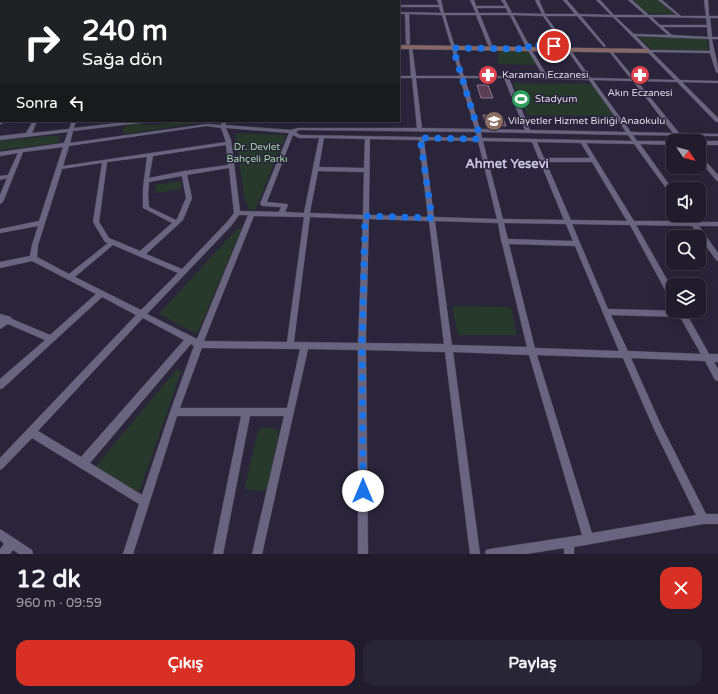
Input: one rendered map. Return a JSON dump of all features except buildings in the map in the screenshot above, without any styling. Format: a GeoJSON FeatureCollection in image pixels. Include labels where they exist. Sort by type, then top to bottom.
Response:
{"type":"FeatureCollection","features":[{"type":"Feature","properties":{"kind":"street"},"geometry":{"type":"LineString","coordinates":[[472,0],[490,45]]}},
{"type":"Feature","properties":{"kind":"street"},"geometry":{"type":"LineString","coordinates":[[503,0],[547,78]]}},
{"type":"Feature","properties":{"kind":"street"},"geometry":{"type":"LineString","coordinates":[[537,0],[544,15],[592,80],[627,133],[636,142],[666,184]]}},
{"type":"Feature","properties":{"kind":"street"},"geometry":{"type":"LineString","coordinates":[[565,0],[604,46]]}},
{"type":"Feature","properties":{"kind":"street"},"geometry":{"type":"LineString","coordinates":[[598,0],[718,121]]}},
{"type":"Feature","properties":{"kind":"street"},"geometry":{"type":"LineString","coordinates":[[630,0],[671,36]]}},
{"type":"Feature","properties":{"kind":"street"},"geometry":{"type":"LineString","coordinates":[[660,0],[680,16]]}},
{"type":"Feature","properties":{"kind":"street"},"geometry":{"type":"LineString","coordinates":[[706,0],[712,52],[718,72]]}},
{"type":"Feature","properties":{"kind":"street"},"geometry":{"type":"LineString","coordinates":[[400,6],[441,7],[478,13],[718,17]]}},
{"type":"Feature","properties":{"kind":"street"},"geometry":{"type":"LineString","coordinates":[[400,13],[441,7]]}},
{"type":"Feature","properties":{"kind":"street"},"geometry":{"type":"LineString","coordinates":[[441,7],[478,130],[504,242],[532,352],[589,539]]}},
{"type":"Feature","properties":{"kind":"street"},"geometry":{"type":"LineString","coordinates":[[475,7],[507,7]]}},
{"type":"Feature","properties":{"kind":"street"},"geometry":{"type":"LineString","coordinates":[[407,13],[409,45],[420,129]]}},
{"type":"Feature","properties":{"kind":"street"},"geometry":{"type":"LineString","coordinates":[[659,26],[710,26]]}},
{"type":"Feature","properties":{"kind":"street"},"geometry":{"type":"LineString","coordinates":[[633,35],[718,38]]}},
{"type":"Feature","properties":{"kind":"street"},"geometry":{"type":"LineString","coordinates":[[400,43],[409,45],[610,50],[646,49]]}},
{"type":"Feature","properties":{"kind":"street"},"geometry":{"type":"LineString","coordinates":[[400,47],[409,45]]}},
{"type":"Feature","properties":{"kind":"street"},"geometry":{"type":"LineString","coordinates":[[452,46],[490,45],[529,47]]}},
{"type":"Feature","properties":{"kind":"street"},"geometry":{"type":"LineString","coordinates":[[569,48],[604,46],[712,52]]}},
{"type":"Feature","properties":{"kind":"street"},"geometry":{"type":"LineString","coordinates":[[610,50],[677,134]]}},
{"type":"Feature","properties":{"kind":"street"},"geometry":{"type":"LineString","coordinates":[[400,77],[506,77],[718,82]]}},
{"type":"Feature","properties":{"kind":"street"},"geometry":{"type":"LineString","coordinates":[[506,77],[528,131]]}},
{"type":"Feature","properties":{"kind":"street"},"geometry":{"type":"LineString","coordinates":[[28,135],[35,122]]}},
{"type":"Feature","properties":{"kind":"street"},"geometry":{"type":"LineString","coordinates":[[33,258],[35,245],[74,122]]}},
{"type":"Feature","properties":{"kind":"street"},"geometry":{"type":"LineString","coordinates":[[0,138],[71,131],[113,123],[130,122]]}},
{"type":"Feature","properties":{"kind":"street"},"geometry":{"type":"LineString","coordinates":[[370,122],[370,129]]}},
{"type":"Feature","properties":{"kind":"street"},"geometry":{"type":"LineString","coordinates":[[110,139],[113,123]]}},
{"type":"Feature","properties":{"kind":"street"},"geometry":{"type":"LineString","coordinates":[[0,465],[229,224],[237,213],[224,123]]}},
{"type":"Feature","properties":{"kind":"street"},"geometry":{"type":"LineString","coordinates":[[0,154],[224,123],[292,132],[299,136],[666,143]]}},
{"type":"Feature","properties":{"kind":"street"},"geometry":{"type":"LineString","coordinates":[[281,214],[284,205],[263,204],[292,132],[298,129],[420,129],[677,134]]}},
{"type":"Feature","properties":{"kind":"street"},"geometry":{"type":"LineString","coordinates":[[706,135],[718,135]]}},
{"type":"Feature","properties":{"kind":"street"},"geometry":{"type":"LineString","coordinates":[[290,346],[307,215],[322,136]]}},
{"type":"Feature","properties":{"kind":"street"},"geometry":{"type":"LineString","coordinates":[[363,554],[362,348],[368,137]]}},
{"type":"Feature","properties":{"kind":"street"},"geometry":{"type":"LineString","coordinates":[[420,138],[432,218],[447,348],[475,554]]}},
{"type":"Feature","properties":{"kind":"street"},"geometry":{"type":"LineString","coordinates":[[534,140],[606,312],[657,426],[703,519]]}},
{"type":"Feature","properties":{"kind":"street"},"geometry":{"type":"LineString","coordinates":[[582,141],[632,223],[666,284]]}},
{"type":"Feature","properties":{"kind":"street"},"geometry":{"type":"LineString","coordinates":[[59,168],[228,143]]}},
{"type":"Feature","properties":{"kind":"street"},"geometry":{"type":"LineString","coordinates":[[706,143],[718,143]]}},
{"type":"Feature","properties":{"kind":"street"},"geometry":{"type":"LineString","coordinates":[[0,202],[21,151]]}},
{"type":"Feature","properties":{"kind":"street"},"geometry":{"type":"LineString","coordinates":[[150,155],[148,180],[144,194],[146,208],[177,223]]}},
{"type":"Feature","properties":{"kind":"street"},"geometry":{"type":"LineString","coordinates":[[543,160],[594,160]]}},
{"type":"Feature","properties":{"kind":"street"},"geometry":{"type":"LineString","coordinates":[[105,161],[96,222],[107,240],[183,272]]}},
{"type":"Feature","properties":{"kind":"street"},"geometry":{"type":"LineString","coordinates":[[706,165],[718,179]]}},
{"type":"Feature","properties":{"kind":"street"},"geometry":{"type":"LineString","coordinates":[[148,180],[231,166]]}},
{"type":"Feature","properties":{"kind":"street"},"geometry":{"type":"LineString","coordinates":[[316,169],[366,170]]}},
{"type":"Feature","properties":{"kind":"street"},"geometry":{"type":"LineString","coordinates":[[141,254],[180,220],[189,198],[184,174]]}},
{"type":"Feature","properties":{"kind":"street"},"geometry":{"type":"LineString","coordinates":[[0,178],[11,176]]}},
{"type":"Feature","properties":{"kind":"street"},"geometry":{"type":"LineString","coordinates":[[237,213],[569,222],[718,224]]}},
{"type":"Feature","properties":{"kind":"street"},"geometry":{"type":"LineString","coordinates":[[128,554],[174,412],[199,344],[252,214]]}},
{"type":"Feature","properties":{"kind":"street"},"geometry":{"type":"LineString","coordinates":[[0,231],[42,223]]}},
{"type":"Feature","properties":{"kind":"street"},"geometry":{"type":"LineString","coordinates":[[694,224],[718,258]]}},
{"type":"Feature","properties":{"kind":"street"},"geometry":{"type":"LineString","coordinates":[[70,277],[113,242]]}},
{"type":"Feature","properties":{"kind":"street"},"geometry":{"type":"LineString","coordinates":[[504,242],[578,244]]}},
{"type":"Feature","properties":{"kind":"street"},"geometry":{"type":"LineString","coordinates":[[0,264],[33,258],[199,344],[362,348],[447,348],[718,358]]}},
{"type":"Feature","properties":{"kind":"street"},"geometry":{"type":"LineString","coordinates":[[0,385],[102,293]]}},
{"type":"Feature","properties":{"kind":"street"},"geometry":{"type":"LineString","coordinates":[[606,312],[666,313]]}},
{"type":"Feature","properties":{"kind":"street"},"geometry":{"type":"LineString","coordinates":[[0,326],[4,318],[52,339]]}},
{"type":"Feature","properties":{"kind":"street"},"geometry":{"type":"LineString","coordinates":[[685,318],[718,378]]}},
{"type":"Feature","properties":{"kind":"street"},"geometry":{"type":"LineString","coordinates":[[83,463],[189,340]]}},
{"type":"Feature","properties":{"kind":"street"},"geometry":{"type":"LineString","coordinates":[[257,554],[305,347]]}},
{"type":"Feature","properties":{"kind":"street"},"geometry":{"type":"LineString","coordinates":[[174,412],[290,412]]}},
{"type":"Feature","properties":{"kind":"street"},"geometry":{"type":"LineString","coordinates":[[218,554],[246,412]]}},
{"type":"Feature","properties":{"kind":"street"},"geometry":{"type":"LineString","coordinates":[[31,432],[145,502]]}},
{"type":"Feature","properties":{"kind":"street"},"geometry":{"type":"LineString","coordinates":[[490,554],[589,539],[703,519],[718,519]]}},
{"type":"Feature","properties":{"kind":"street"},"geometry":{"type":"LineString","coordinates":[[0,534],[28,554]]}},
{"type":"Feature","properties":{"kind":"street"},"geometry":{"type":"LineString","coordinates":[[569,554],[570,542]]}},
{"type":"Feature","properties":{"kind":"street"},"geometry":{"type":"LineString","coordinates":[[3,554],[12,543]]}},
{"type":"Feature","properties":{"kind":"green space"},"geometry":{"type":"Polygon","coordinates":[[[632,0],[658,0],[674,14],[647,13],[632,0]]]}},
{"type":"Feature","properties":{"kind":"green space"},"geometry":{"type":"Polygon","coordinates":[[[638,37],[707,38],[708,51],[653,50],[638,37]]]}},
{"type":"Feature","properties":{"kind":"green space"},"geometry":{"type":"Polygon","coordinates":[[[499,51],[529,51],[536,65],[498,64],[499,51]]]}},
{"type":"Feature","properties":{"kind":"green space"},"geometry":{"type":"Polygon","coordinates":[[[513,83],[592,84],[614,116],[527,115],[513,83]]]}},
{"type":"Feature","properties":{"kind":"green space"},"geometry":{"type":"Polygon","coordinates":[[[179,122],[204,122],[126,134],[122,132],[123,128],[131,124],[157,125],[179,122]]]}},
{"type":"Feature","properties":{"kind":"green space","name":"Dr. Devlet Bahçeli Parkı"},"geometry":{"type":"Polygon","coordinates":[[[239,133],[286,135],[255,210],[249,209],[245,201],[235,135],[239,133]]]}},
{"type":"Feature","properties":{"kind":"green space"},"geometry":{"type":"Polygon","coordinates":[[[61,135],[58,143],[0,150],[0,141],[61,135]]]}},
{"type":"Feature","properties":{"kind":"green space"},"geometry":{"type":"Polygon","coordinates":[[[181,181],[181,189],[155,193],[156,185],[181,181]]]}},
{"type":"Feature","properties":{"kind":"green space"},"geometry":{"type":"Polygon","coordinates":[[[243,226],[197,334],[159,314],[237,229],[243,226]]]}},
{"type":"Feature","properties":{"kind":"green space"},"geometry":{"type":"Polygon","coordinates":[[[452,307],[511,308],[517,335],[458,335],[452,307]]]}},
{"type":"Feature","properties":{"kind":"green space"},"geometry":{"type":"Polygon","coordinates":[[[177,369],[181,372],[140,490],[135,492],[96,466],[177,369]]]}},
{"type":"Feature","properties":{"kind":"green space"},"geometry":{"type":"Polygon","coordinates":[[[262,427],[278,429],[279,432],[268,487],[264,491],[247,490],[245,487],[258,431],[262,427]]]}},
{"type":"Feature","properties":{"kind":"place","name":"Karaman Eczanesi"},"geometry":{"type":"Point","coordinates":[488,75]}},
{"type":"Feature","properties":{"kind":"place","name":"Akın Eczanesi"},"geometry":{"type":"Point","coordinates":[640,75]}},
{"type":"Feature","properties":{"kind":"place","name":"Stadyum"},"geometry":{"type":"Point","coordinates":[521,99]}},
{"type":"Feature","properties":{"kind":"place","name":"Vilayetler Hizmet Birliği Anaokulu"},"geometry":{"type":"Point","coordinates":[494,121]}},
{"type":"Feature","properties":{"kind":"district","name":"Ahmet Yesevi"},"geometry":{"type":"Point","coordinates":[507,164]}},
{"type":"Feature","properties":{"kind":"route"},"geometry":{"type":"LineString","coordinates":[[363,491],[362,348],[365,216],[432,218],[420,138],[479,139],[478,130],[453,48],[529,49],[528,45],[554,46]]}}]}
